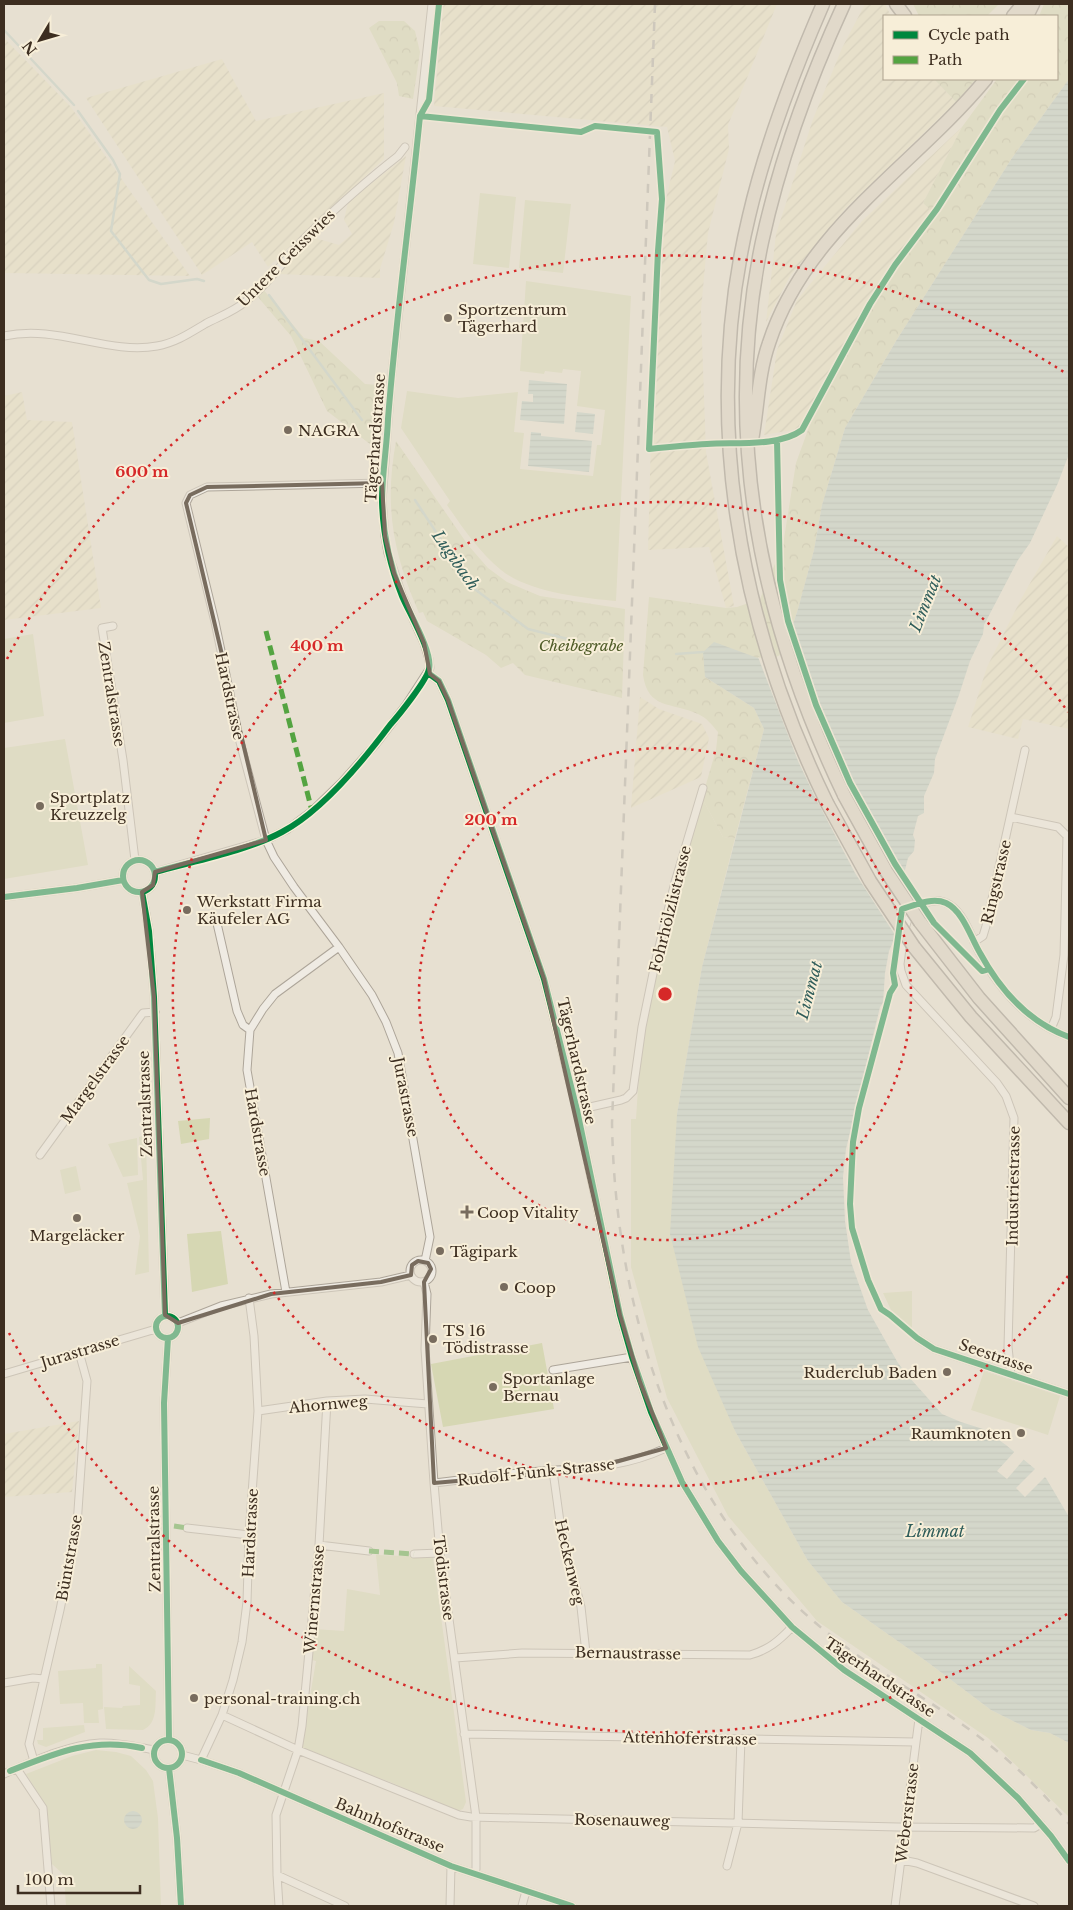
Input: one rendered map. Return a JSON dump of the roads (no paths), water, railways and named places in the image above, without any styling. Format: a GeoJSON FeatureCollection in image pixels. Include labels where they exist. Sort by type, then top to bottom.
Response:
{"type":"FeatureCollection","features":[{"type":"Feature","properties":{"kind":"highway"},"geometry":{"type":"LineString","coordinates":[[823,4],[788,88],[760,174],[744,239],[736,283],[730,329],[727,403],[732,485],[746,572],[767,654],[791,723],[830,810],[866,875],[914,947],[971,1017],[1069,1124]]}},
{"type":"Feature","properties":{"kind":"highway"},"geometry":{"type":"LineString","coordinates":[[844,4],[796,123],[778,179],[762,243],[752,308],[746,396],[748,462],[760,547],[778,624],[803,702],[838,782],[875,853],[914,920],[985,1005],[1069,1098]]}},
{"type":"Feature","properties":{"kind":"highway"},"geometry":{"type":"LineString","coordinates":[[896,4],[904,15]]}},
{"type":"Feature","properties":{"kind":"highway"},"geometry":{"type":"LineString","coordinates":[[1014,15],[1024,4]]}},
{"type":"Feature","properties":{"kind":"highway"},"geometry":{"type":"LineString","coordinates":[[748,462],[766,353],[779,316],[802,273],[852,212],[946,123],[985,80]]}},
{"type":"Feature","properties":{"kind":"street","name":"Tägerhardstrasse"},"geometry":{"type":"LineString","coordinates":[[432,4],[399,302],[382,483],[383,520],[388,553],[402,596],[424,643],[429,660],[428,673],[439,681],[448,700],[544,979],[577,1110],[616,1296],[632,1357],[651,1412],[682,1482],[718,1542],[753,1586],[792,1627],[844,1670],[970,1753],[1018,1798],[1041,1824],[1069,1861]]}},
{"type":"Feature","properties":{"kind":"street","name":"Untere Geisswies"},"geometry":{"type":"LineString","coordinates":[[4,336],[40,332],[128,347],[155,346],[170,343],[187,335],[245,302],[335,208],[398,156],[405,147]]}},
{"type":"Feature","properties":{"kind":"street","name":"Hardstrasse"},"geometry":{"type":"LineString","coordinates":[[286,1292],[247,1070],[250,1030],[263,1009],[276,994],[339,947],[294,887],[274,857],[266,840],[240,742],[215,622],[186,503],[190,495],[207,487],[382,483]]}},
{"type":"Feature","properties":{"kind":"street","name":"Zentralstrasse"},"geometry":{"type":"LineString","coordinates":[[113,626],[102,628],[135,860]]}},
{"type":"Feature","properties":{"kind":"street"},"geometry":{"type":"LineString","coordinates":[[155,872],[266,840],[288,829],[342,782],[375,745],[428,673]]}},
{"type":"Feature","properties":{"kind":"street","name":"Ringstrasse"},"geometry":{"type":"LineString","coordinates":[[974,942],[984,933],[1025,750]]}},
{"type":"Feature","properties":{"kind":"street","name":"Fohrhölzlistrasse"},"geometry":{"type":"LineString","coordinates":[[577,1110],[626,1098],[633,1091],[642,1027],[656,959],[675,882],[703,788]]}},
{"type":"Feature","properties":{"kind":"street"},"geometry":{"type":"LineString","coordinates":[[1011,817],[1058,827],[1067,836],[1064,955],[1056,1017],[1051,1029]]}},
{"type":"Feature","properties":{"kind":"street"},"geometry":{"type":"LineString","coordinates":[[135,860],[147,862],[155,872],[153,885],[142,892],[132,891],[124,884],[126,865],[135,860]]}},
{"type":"Feature","properties":{"kind":"street"},"geometry":{"type":"LineString","coordinates":[[4,897],[123,880]]}},
{"type":"Feature","properties":{"kind":"street","name":"Zentralstrasse"},"geometry":{"type":"LineString","coordinates":[[142,892],[149,931],[155,1012],[164,1315]]}},
{"type":"Feature","properties":{"kind":"street"},"geometry":{"type":"LineString","coordinates":[[914,920],[916,909],[926,902],[936,900],[951,906],[957,912],[989,969],[1009,996],[1028,1014],[1051,1029],[1069,1037]]}},
{"type":"Feature","properties":{"kind":"street"},"geometry":{"type":"LineString","coordinates":[[216,919],[237,1011],[243,1025],[250,1030]]}},
{"type":"Feature","properties":{"kind":"street","name":"Industriestrasse"},"geometry":{"type":"LineString","coordinates":[[914,920],[900,964],[906,985],[997,1084],[1006,1096],[1014,1118],[1008,1347],[1011,1375]]}},
{"type":"Feature","properties":{"kind":"street","name":"Jurastrasse"},"geometry":{"type":"LineString","coordinates":[[339,947],[372,995],[386,1022],[398,1054],[430,1237],[425,1262]]}},
{"type":"Feature","properties":{"kind":"street","name":"Margelstrasse"},"geometry":{"type":"LineString","coordinates":[[40,1155],[143,1014],[155,1012]]}},
{"type":"Feature","properties":{"kind":"street"},"geometry":{"type":"LineString","coordinates":[[415,1262],[425,1262],[430,1266],[432,1272],[429,1278],[424,1282],[415,1280],[411,1275],[411,1268],[415,1262]]}},
{"type":"Feature","properties":{"kind":"street"},"geometry":{"type":"LineString","coordinates":[[178,1322],[220,1306],[249,1298],[286,1292],[381,1282],[411,1275]]}},
{"type":"Feature","properties":{"kind":"street","name":"Tödistrasse"},"geometry":{"type":"LineString","coordinates":[[424,1282],[426,1294],[425,1349],[434,1483],[440,1553],[476,1817],[476,1869],[474,1874]]}},
{"type":"Feature","properties":{"kind":"street","name":"Hardstrasse"},"geometry":{"type":"LineString","coordinates":[[201,1760],[222,1715],[242,1642],[247,1602],[249,1535],[258,1411],[254,1336],[249,1298]]}},
{"type":"Feature","properties":{"kind":"street"},"geometry":{"type":"LineString","coordinates":[[164,1315],[173,1317],[178,1322],[178,1332],[172,1337],[160,1336],[156,1329],[159,1318],[164,1315]]}},
{"type":"Feature","properties":{"kind":"street","name":"Jurastrasse"},"geometry":{"type":"LineString","coordinates":[[4,1374],[156,1329]]}},
{"type":"Feature","properties":{"kind":"street","name":"Zentralstrasse"},"geometry":{"type":"LineString","coordinates":[[168,1338],[164,1403],[169,1740]]}},
{"type":"Feature","properties":{"kind":"street","name":"Seestrasse"},"geometry":{"type":"LineString","coordinates":[[916,1338],[934,1349],[1069,1394]]}},
{"type":"Feature","properties":{"kind":"street","name":"Büntstrasse"},"geometry":{"type":"LineString","coordinates":[[34,1761],[29,1744],[60,1610],[77,1521],[87,1381],[79,1352]]}},
{"type":"Feature","properties":{"kind":"street"},"geometry":{"type":"LineString","coordinates":[[553,1370],[632,1357]]}},
{"type":"Feature","properties":{"kind":"street","name":"Ahornweg"},"geometry":{"type":"LineString","coordinates":[[258,1411],[327,1401],[365,1399],[428,1404]]}},
{"type":"Feature","properties":{"kind":"street","name":"Winernstrasse"},"geometry":{"type":"LineString","coordinates":[[279,1906],[276,1875],[276,1815],[298,1750],[320,1545],[327,1401]]}},
{"type":"Feature","properties":{"kind":"street","name":"Rudolf-Funk-Strasse"},"geometry":{"type":"LineString","coordinates":[[434,1483],[543,1470],[590,1469],[616,1464],[666,1448]]}},
{"type":"Feature","properties":{"kind":"street","name":"Heckenweg"},"geometry":{"type":"LineString","coordinates":[[553,1471],[561,1529],[581,1607],[586,1653]]}},
{"type":"Feature","properties":{"kind":"street"},"geometry":{"type":"LineString","coordinates":[[187,1528],[249,1535]]}},
{"type":"Feature","properties":{"kind":"street"},"geometry":{"type":"LineString","coordinates":[[320,1545],[369,1551]]}},
{"type":"Feature","properties":{"kind":"street"},"geometry":{"type":"LineString","coordinates":[[414,1554],[440,1553]]}},
{"type":"Feature","properties":{"kind":"street","name":"Bernaustrasse"},"geometry":{"type":"LineString","coordinates":[[455,1658],[522,1653],[750,1655],[762,1652],[773,1646],[792,1627]]}},
{"type":"Feature","properties":{"kind":"street"},"geometry":{"type":"LineString","coordinates":[[4,1683],[33,1678],[44,1679]]}},
{"type":"Feature","properties":{"kind":"street","name":"Rosenauweg"},"geometry":{"type":"LineString","coordinates":[[222,1715],[298,1750],[459,1815],[476,1817],[905,1827],[1034,1828],[1041,1824]]}},
{"type":"Feature","properties":{"kind":"street","name":"Weberstrasse"},"geometry":{"type":"LineString","coordinates":[[895,1906],[918,1719]]}},
{"type":"Feature","properties":{"kind":"street","name":"Attenhoferstrasse"},"geometry":{"type":"LineString","coordinates":[[464,1734],[915,1742]]}},
{"type":"Feature","properties":{"kind":"street"},"geometry":{"type":"LineString","coordinates":[[727,1866],[738,1823],[741,1739]]}},
{"type":"Feature","properties":{"kind":"street"},"geometry":{"type":"LineString","coordinates":[[169,1740],[180,1747],[182,1755],[179,1762],[169,1768],[162,1766],[156,1761],[154,1750],[161,1742],[169,1740]]}},
{"type":"Feature","properties":{"kind":"street"},"geometry":{"type":"LineString","coordinates":[[4,1774],[34,1761],[85,1745],[101,1743],[126,1744],[154,1750]]}},
{"type":"Feature","properties":{"kind":"street","name":"Bahnhofstrasse"},"geometry":{"type":"LineString","coordinates":[[182,1755],[239,1773],[451,1866],[572,1906]]}},
{"type":"Feature","properties":{"kind":"street"},"geometry":{"type":"LineString","coordinates":[[16,1768],[43,1808],[52,1906]]}},
{"type":"Feature","properties":{"kind":"street"},"geometry":{"type":"LineString","coordinates":[[169,1768],[176,1831],[181,1906]]}},
{"type":"Feature","properties":{"kind":"street"},"geometry":{"type":"LineString","coordinates":[[902,1860],[917,1863],[1034,1906]]}},
{"type":"Feature","properties":{"kind":"street"},"geometry":{"type":"LineString","coordinates":[[450,1906],[451,1866]]}},
{"type":"Feature","properties":{"kind":"street"},"geometry":{"type":"LineString","coordinates":[[276,1875],[345,1906]]}},
{"type":"Feature","properties":{"kind":"street"},"geometry":{"type":"LineString","coordinates":[[522,1906],[526,1891]]}},
{"type":"Feature","properties":{"kind":"water","name":"Limmat"},"geometry":{"type":"Polygon","coordinates":[[[1069,79],[1069,454],[1058,483],[1030,543],[1018,560],[984,625],[983,634],[970,661],[935,759],[934,773],[924,796],[924,813],[918,816],[913,835],[915,840],[914,851],[908,858],[904,874],[905,885],[896,935],[889,951],[885,973],[883,1003],[880,1007],[846,1149],[843,1177],[845,1221],[851,1262],[868,1310],[898,1363],[942,1414],[983,1429],[1046,1478],[1069,1517],[1069,1743],[1050,1733],[1031,1730],[991,1710],[926,1661],[842,1602],[808,1561],[735,1431],[698,1347],[670,1234],[677,1114],[702,967],[764,729],[754,708],[705,677],[703,652],[714,642],[769,662],[782,657],[798,609],[814,550],[822,505],[845,428],[896,341],[1012,158],[1069,79]]]}},
{"type":"Feature","properties":{"kind":"water"},"geometry":{"type":"Polygon","coordinates":[[[529,380],[567,384],[564,424],[520,420],[522,401],[533,402],[533,394],[528,394],[529,380]]]}},
{"type":"Feature","properties":{"kind":"water"},"geometry":{"type":"Polygon","coordinates":[[[577,412],[595,414],[593,434],[575,432],[577,412]]]}},
{"type":"Feature","properties":{"kind":"water"},"geometry":{"type":"Polygon","coordinates":[[[531,432],[541,433],[541,436],[592,441],[589,472],[528,466],[531,432]]]}},
{"type":"Feature","properties":{"kind":"water"},"geometry":{"type":"Polygon","coordinates":[[[133,1811],[139,1814],[142,1820],[139,1826],[133,1829],[127,1826],[124,1820],[127,1814],[133,1811]]]}},
{"type":"Feature","properties":{"kind":"waterway","name":"Lugibach"},"geometry":{"type":"LineString","coordinates":[[4,30],[74,105]]}},
{"type":"Feature","properties":{"kind":"waterway","name":"Lugibach"},"geometry":{"type":"LineString","coordinates":[[78,111],[113,160],[120,174],[111,231],[149,280],[161,284],[197,279],[204,281]]}},
{"type":"Feature","properties":{"kind":"waterway","name":"Lugibach"},"geometry":{"type":"LineString","coordinates":[[269,295],[362,420]]}},
{"type":"Feature","properties":{"kind":"waterway","name":"Lugibach"},"geometry":{"type":"LineString","coordinates":[[415,500],[472,587],[528,629],[588,644]]}},
{"type":"Feature","properties":{"kind":"waterway","name":"Lugibach"},"geometry":{"type":"LineString","coordinates":[[676,654],[703,652]]}},
{"type":"Feature","properties":{"kind":"railway"},"geometry":{"type":"LineString","coordinates":[[655,4],[612,1123],[616,1195],[626,1267],[643,1338],[666,1407],[696,1473],[734,1534],[780,1589],[834,1638],[947,1714],[992,1747],[1032,1783],[1069,1824]]}},
{"type":"Feature","properties":{"kind":"place","name":"Sportzentrum Tägerhard"},"geometry":{"type":"Point","coordinates":[448,318]}},
{"type":"Feature","properties":{"kind":"place","name":"NAGRA"},"geometry":{"type":"Point","coordinates":[288,430]}},
{"type":"Feature","properties":{"kind":"place","name":"Sportplatz Kreuzzelg"},"geometry":{"type":"Point","coordinates":[40,806]}},
{"type":"Feature","properties":{"kind":"place","name":"Werkstatt Firma Käufeler AG"},"geometry":{"type":"Point","coordinates":[187,910]}},
{"type":"Feature","properties":{"kind":"place","name":"Coop Vitality"},"geometry":{"type":"Point","coordinates":[467,1212]}},
{"type":"Feature","properties":{"kind":"place","name":"Margeläcker"},"geometry":{"type":"Point","coordinates":[77,1218]}},
{"type":"Feature","properties":{"kind":"place","name":"Tägipark"},"geometry":{"type":"Point","coordinates":[440,1251]}},
{"type":"Feature","properties":{"kind":"place","name":"Coop"},"geometry":{"type":"Point","coordinates":[504,1287]}},
{"type":"Feature","properties":{"kind":"place","name":"TS 16 Tödistrasse"},"geometry":{"type":"Point","coordinates":[433,1339]}},
{"type":"Feature","properties":{"kind":"place","name":"Ruderclub Baden"},"geometry":{"type":"Point","coordinates":[947,1372]}},
{"type":"Feature","properties":{"kind":"place","name":"Sportanlage Bernau"},"geometry":{"type":"Point","coordinates":[493,1387]}},
{"type":"Feature","properties":{"kind":"place","name":"Raumknoten"},"geometry":{"type":"Point","coordinates":[1021,1433]}},
{"type":"Feature","properties":{"kind":"place","name":"personal-training.ch"},"geometry":{"type":"Point","coordinates":[194,1698]}},
{"type":"Feature","properties":{"kind":"park label","name":"Cheibegrabe"},"geometry":{"type":"Point","coordinates":[581,645]}}]}
